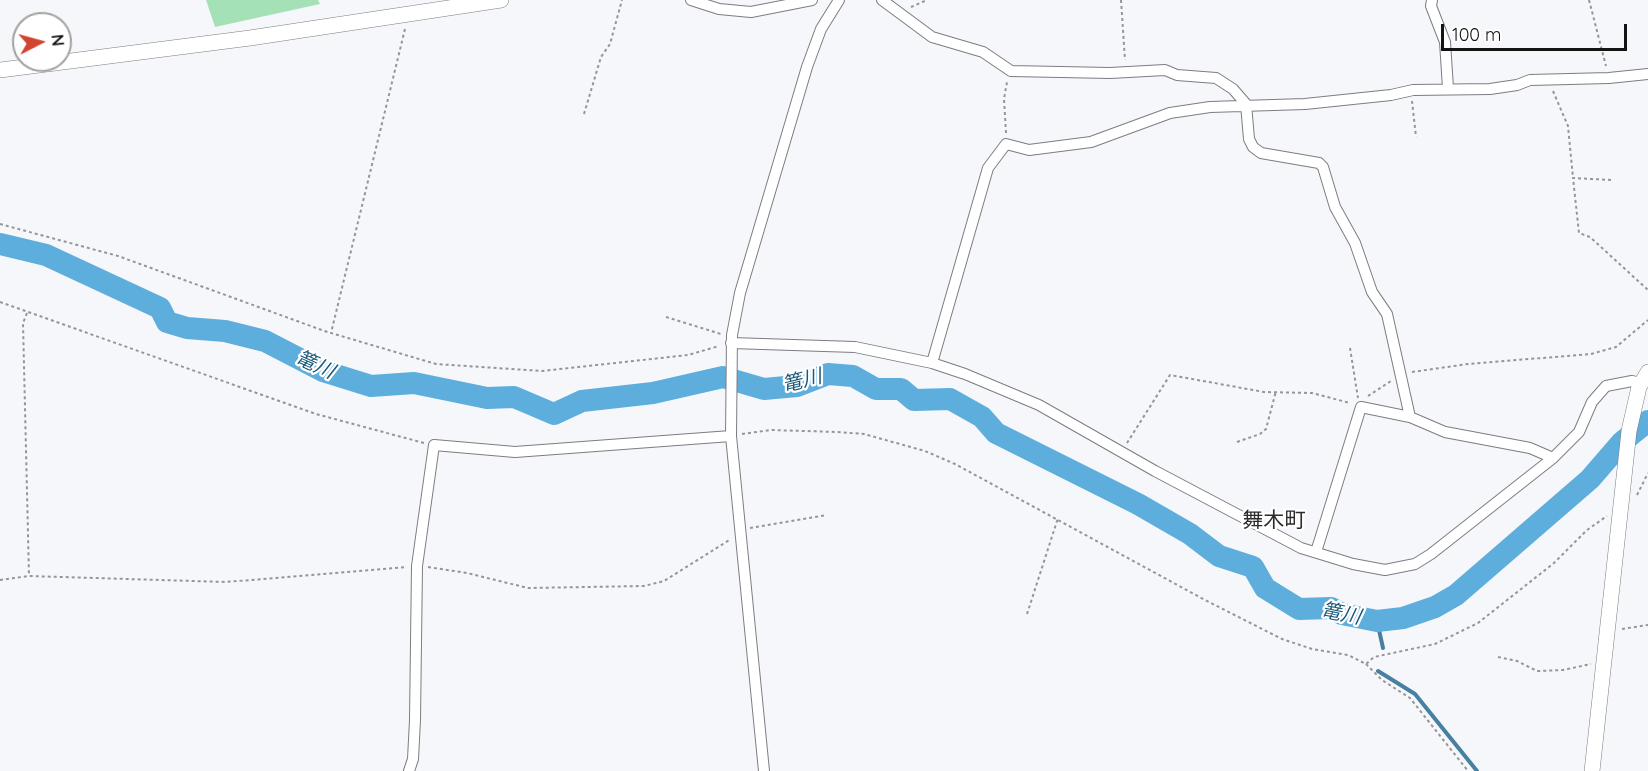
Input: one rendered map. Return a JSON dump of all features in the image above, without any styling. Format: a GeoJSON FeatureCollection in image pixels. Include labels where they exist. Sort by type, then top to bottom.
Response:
{"type":"FeatureCollection","features":[{"type":"Feature","properties":{"kind":"street"},"geometry":{"type":"LineString","coordinates":[[1,73],[501,0]]}},
{"type":"Feature","properties":{"kind":"street"},"geometry":{"type":"LineString","coordinates":[[691,0],[719,9],[751,12],[812,0]]}},
{"type":"Feature","properties":{"kind":"street"},"geometry":{"type":"LineString","coordinates":[[765,771],[739,533],[731,432],[731,339],[740,293],[807,67],[821,29],[839,0]]}},
{"type":"Feature","properties":{"kind":"street"},"geometry":{"type":"LineString","coordinates":[[882,0],[932,37],[983,52],[1011,70],[1044,73],[1165,70],[1177,75],[1216,78],[1233,89],[1246,104],[1253,147],[1261,153],[1319,163],[1323,167],[1335,207],[1355,243],[1372,292],[1387,314],[1410,417]]}},
{"type":"Feature","properties":{"kind":"street"},"geometry":{"type":"LineString","coordinates":[[1432,0],[1431,6],[1446,42],[1449,88]]}},
{"type":"Feature","properties":{"kind":"street"},"geometry":{"type":"LineString","coordinates":[[932,363],[988,168],[1006,144],[1029,150],[1091,142],[1170,113],[1246,104],[1305,104],[1410,91],[1449,88],[1490,89],[1551,78],[1609,78],[1648,74]]}},
{"type":"Feature","properties":{"kind":"street"},"geometry":{"type":"LineString","coordinates":[[731,339],[855,347],[932,363],[1010,391],[1301,548],[1369,568],[1400,569],[1415,564],[1553,458],[1579,432],[1599,391],[1614,383],[1643,381],[1629,432],[1592,771]]}},
{"type":"Feature","properties":{"kind":"street"},"geometry":{"type":"LineString","coordinates":[[1316,552],[1361,407],[1410,417],[1445,432],[1530,448],[1553,458]]}},
{"type":"Feature","properties":{"kind":"street"},"geometry":{"type":"LineString","coordinates":[[410,771],[415,730],[417,566],[434,445],[515,452],[731,432]]}},
{"type":"Feature","properties":{"kind":"path"},"geometry":{"type":"LineString","coordinates":[[584,114],[601,57],[610,44],[622,0]]}},
{"type":"Feature","properties":{"kind":"path"},"geometry":{"type":"LineString","coordinates":[[901,12],[927,0]]}},
{"type":"Feature","properties":{"kind":"path"},"geometry":{"type":"LineString","coordinates":[[1121,0],[1127,72]]}},
{"type":"Feature","properties":{"kind":"path"},"geometry":{"type":"LineString","coordinates":[[1589,0],[1609,78]]}},
{"type":"Feature","properties":{"kind":"path"},"geometry":{"type":"LineString","coordinates":[[331,333],[409,15]]}},
{"type":"Feature","properties":{"kind":"path"},"geometry":{"type":"LineString","coordinates":[[1006,144],[1004,99],[1011,70]]}},
{"type":"Feature","properties":{"kind":"path"},"geometry":{"type":"LineString","coordinates":[[1551,78],[1553,95],[1568,126],[1579,233],[1590,237],[1648,290]]}},
{"type":"Feature","properties":{"kind":"path"},"geometry":{"type":"LineString","coordinates":[[1410,91],[1416,137]]}},
{"type":"Feature","properties":{"kind":"path"},"geometry":{"type":"LineString","coordinates":[[1573,178],[1611,180]]}},
{"type":"Feature","properties":{"kind":"path"},"geometry":{"type":"LineString","coordinates":[[0,224],[118,256],[331,333],[436,364],[542,372],[688,355],[731,339]]}},
{"type":"Feature","properties":{"kind":"path"},"geometry":{"type":"LineString","coordinates":[[0,302],[316,414],[434,445]]}},
{"type":"Feature","properties":{"kind":"path"},"geometry":{"type":"LineString","coordinates":[[28,311],[23,323],[29,576]]}},
{"type":"Feature","properties":{"kind":"path"},"geometry":{"type":"LineString","coordinates":[[666,317],[731,339]]}},
{"type":"Feature","properties":{"kind":"path"},"geometry":{"type":"LineString","coordinates":[[1350,348],[1359,404],[1401,375],[1468,364],[1591,354],[1616,347],[1648,320]]}},
{"type":"Feature","properties":{"kind":"path"},"geometry":{"type":"LineString","coordinates":[[1121,452],[1170,375],[1264,392],[1312,393],[1361,407]]}},
{"type":"Feature","properties":{"kind":"path"},"geometry":{"type":"LineString","coordinates":[[1237,442],[1263,433],[1276,392]]}},
{"type":"Feature","properties":{"kind":"path"},"geometry":{"type":"LineString","coordinates":[[731,432],[803,430],[864,434],[888,440],[955,464],[1205,600],[1282,639],[1312,649],[1348,655],[1366,664],[1382,680],[1410,698],[1468,771]]}},
{"type":"Feature","properties":{"kind":"path"},"geometry":{"type":"LineString","coordinates":[[1366,664],[1374,657],[1436,644],[1478,623],[1554,563],[1587,530],[1615,510],[1620,510]]}},
{"type":"Feature","properties":{"kind":"path"},"geometry":{"type":"LineString","coordinates":[[0,580],[29,576],[226,582],[417,566],[467,573],[528,588],[644,585],[664,581],[739,533],[827,515]]}},
{"type":"Feature","properties":{"kind":"path"},"geometry":{"type":"LineString","coordinates":[[1027,614],[1058,518]]}},
{"type":"Feature","properties":{"kind":"path"},"geometry":{"type":"LineString","coordinates":[[1608,625],[1624,629],[1648,625]]}},
{"type":"Feature","properties":{"kind":"path"},"geometry":{"type":"LineString","coordinates":[[1498,657],[1517,661],[1537,671],[1563,670],[1586,664],[1603,665]]}},
{"type":"Feature","properties":{"kind":"green space"},"geometry":{"type":"Polygon","coordinates":[[[206,0],[318,0],[320,4],[215,27],[206,0]]]}},
{"type":"Feature","properties":{"kind":"waterway","name":"篭川"},"geometry":{"type":"LineString","coordinates":[[0,244],[46,255],[160,308],[167,322],[187,328],[225,331],[265,341],[323,371],[371,386],[414,383],[487,398],[514,397],[554,414],[582,401],[653,393],[723,377],[764,389],[797,386],[828,374],[853,376],[876,389],[901,389],[914,400],[950,399],[982,417],[996,433],[1138,504],[1190,534],[1219,556],[1253,567],[1265,588],[1299,609],[1331,608],[1342,614],[1377,621],[1403,618],[1435,607],[1456,595],[1590,479],[1622,442],[1648,421]]}},
{"type":"Feature","properties":{"kind":"waterway"},"geometry":{"type":"LineString","coordinates":[[1377,621],[1383,648]]}},
{"type":"Feature","properties":{"kind":"waterway"},"geometry":{"type":"LineString","coordinates":[[1378,671],[1415,694],[1477,771]]}},
{"type":"Feature","properties":{"kind":"district","name":"舞木町"},"geometry":{"type":"Point","coordinates":[1274,521]}}]}
